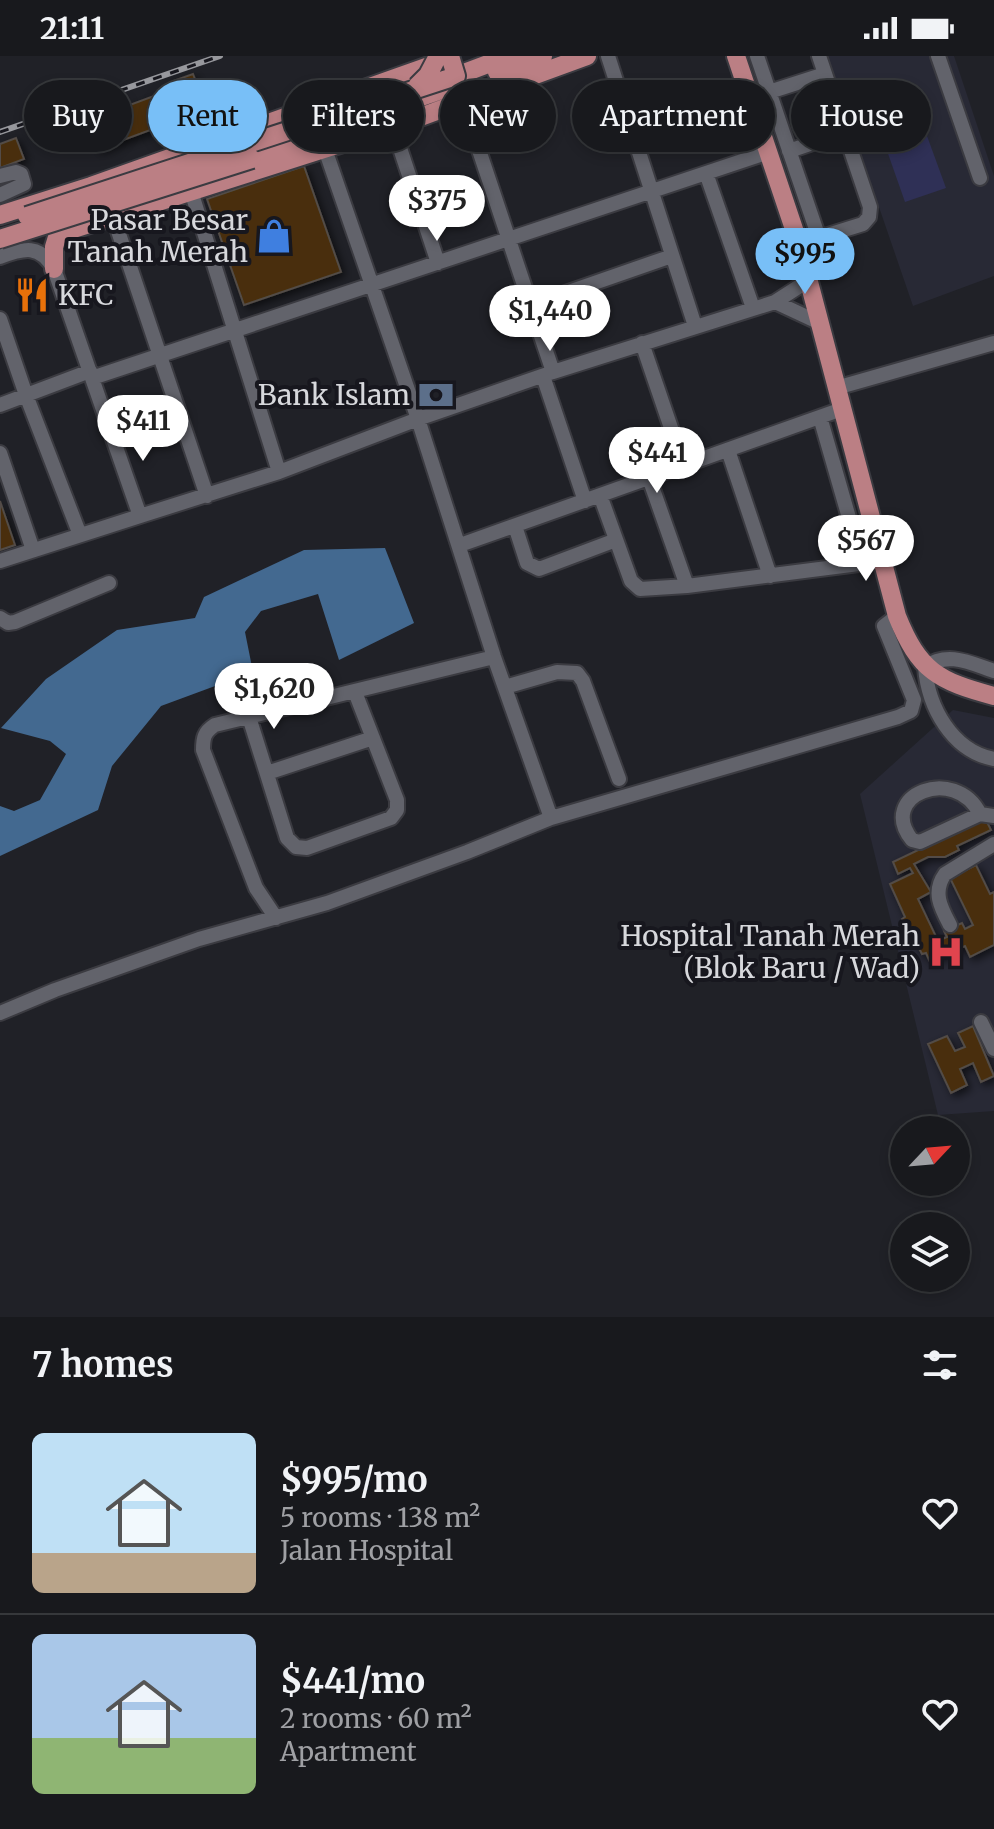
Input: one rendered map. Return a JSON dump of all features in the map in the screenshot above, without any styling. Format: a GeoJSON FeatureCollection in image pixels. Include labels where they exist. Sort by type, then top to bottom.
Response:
{"type":"FeatureCollection","features":[{"type":"Feature","properties":{"kind":"main road"},"geometry":{"type":"LineString","coordinates":[[252,159],[444,89],[452,79],[450,56]]}},
{"type":"Feature","properties":{"kind":"main road"},"geometry":{"type":"LineString","coordinates":[[432,58],[452,79],[463,83],[543,56]]}},
{"type":"Feature","properties":{"kind":"main road"},"geometry":{"type":"LineString","coordinates":[[0,239],[472,90],[568,56]]}},
{"type":"Feature","properties":{"kind":"main road"},"geometry":{"type":"LineString","coordinates":[[524,80],[587,56]]}},
{"type":"Feature","properties":{"kind":"main road"},"geometry":{"type":"LineString","coordinates":[[736,56],[743,80]]}},
{"type":"Feature","properties":{"kind":"main road"},"geometry":{"type":"LineString","coordinates":[[423,80],[428,75],[432,58]]}},
{"type":"Feature","properties":{"kind":"main road"},"geometry":{"type":"LineString","coordinates":[[0,215],[91,186],[432,58],[501,59]]}},
{"type":"Feature","properties":{"kind":"main road"},"geometry":{"type":"LineString","coordinates":[[424,87],[501,59]]}},
{"type":"Feature","properties":{"kind":"main road"},"geometry":{"type":"LineString","coordinates":[[0,225],[283,132]]}},
{"type":"Feature","properties":{"kind":"main road"},"geometry":{"type":"LineString","coordinates":[[58,234],[315,152]]}},
{"type":"Feature","properties":{"kind":"main road"},"geometry":{"type":"LineString","coordinates":[[769,152],[799,244],[905,638],[925,667],[945,679],[994,696]]}},
{"type":"Feature","properties":{"kind":"main road"},"geometry":{"type":"LineString","coordinates":[[54,269],[54,247],[58,234],[68,214],[91,186]]}},
{"type":"Feature","properties":{"kind":"street"},"geometry":{"type":"LineString","coordinates":[[608,56],[615,80]]}},
{"type":"Feature","properties":{"kind":"street"},"geometry":{"type":"LineString","coordinates":[[757,56],[765,80]]}},
{"type":"Feature","properties":{"kind":"street"},"geometry":{"type":"LineString","coordinates":[[819,56],[827,80]]}},
{"type":"Feature","properties":{"kind":"street"},"geometry":{"type":"LineString","coordinates":[[938,56],[980,178]]}},
{"type":"Feature","properties":{"kind":"street"},"geometry":{"type":"LineString","coordinates":[[775,90],[825,74]]}},
{"type":"Feature","properties":{"kind":"street"},"geometry":{"type":"LineString","coordinates":[[775,110],[819,238]]}},
{"type":"Feature","properties":{"kind":"street"},"geometry":{"type":"LineString","coordinates":[[326,152],[460,545],[494,657],[551,818]]}},
{"type":"Feature","properties":{"kind":"street"},"geometry":{"type":"LineString","coordinates":[[401,152],[438,263]]}},
{"type":"Feature","properties":{"kind":"street"},"geometry":{"type":"LineString","coordinates":[[480,152],[531,305],[585,501]]}},
{"type":"Feature","properties":{"kind":"street"},"geometry":{"type":"LineString","coordinates":[[638,152],[695,326]]}},
{"type":"Feature","properties":{"kind":"street"},"geometry":{"type":"LineString","coordinates":[[0,405],[91,374],[161,356],[769,152]]}},
{"type":"Feature","properties":{"kind":"street"},"geometry":{"type":"LineString","coordinates":[[799,244],[863,224],[869,217],[870,207],[852,152]]}},
{"type":"Feature","properties":{"kind":"street"},"geometry":{"type":"LineString","coordinates":[[0,176],[16,172],[21,174],[24,184],[0,195]]}},
{"type":"Feature","properties":{"kind":"street"},"geometry":{"type":"LineString","coordinates":[[706,173],[753,308]]}},
{"type":"Feature","properties":{"kind":"street"},"geometry":{"type":"LineString","coordinates":[[191,191],[279,472]]}},
{"type":"Feature","properties":{"kind":"street"},"geometry":{"type":"LineString","coordinates":[[113,216],[207,496]]}},
{"type":"Feature","properties":{"kind":"street"},"geometry":{"type":"LineString","coordinates":[[0,257],[22,249],[33,249],[42,253],[54,269],[140,516]]}},
{"type":"Feature","properties":{"kind":"street"},"geometry":{"type":"LineString","coordinates":[[531,305],[672,256]]}},
{"type":"Feature","properties":{"kind":"street"},"geometry":{"type":"LineString","coordinates":[[0,561],[279,472],[548,374],[775,302],[809,280]]}},
{"type":"Feature","properties":{"kind":"street"},"geometry":{"type":"LineString","coordinates":[[775,302],[820,323]]}},
{"type":"Feature","properties":{"kind":"street"},"geometry":{"type":"LineString","coordinates":[[0,319],[80,535]]}},
{"type":"Feature","properties":{"kind":"street"},"geometry":{"type":"LineString","coordinates":[[642,343],[684,466]]}},
{"type":"Feature","properties":{"kind":"street"},"geometry":{"type":"LineString","coordinates":[[836,388],[994,343]]}},
{"type":"Feature","properties":{"kind":"street"},"geometry":{"type":"LineString","coordinates":[[460,545],[842,409]]}},
{"type":"Feature","properties":{"kind":"street"},"geometry":{"type":"LineString","coordinates":[[820,417],[862,563]]}},
{"type":"Feature","properties":{"kind":"street"},"geometry":{"type":"LineString","coordinates":[[728,450],[770,576]]}},
{"type":"Feature","properties":{"kind":"street"},"geometry":{"type":"LineString","coordinates":[[0,453],[33,550]]}},
{"type":"Feature","properties":{"kind":"street"},"geometry":{"type":"LineString","coordinates":[[649,478],[687,586]]}},
{"type":"Feature","properties":{"kind":"street"},"geometry":{"type":"LineString","coordinates":[[600,495],[631,581],[640,589],[687,586],[882,561]]}},
{"type":"Feature","properties":{"kind":"street"},"geometry":{"type":"LineString","coordinates":[[515,526],[527,563],[539,569],[616,540]]}},
{"type":"Feature","properties":{"kind":"street"},"geometry":{"type":"LineString","coordinates":[[0,618],[8,623],[15,622],[109,583]]}},
{"type":"Feature","properties":{"kind":"street"},"geometry":{"type":"LineString","coordinates":[[0,1013],[199,939],[327,903],[551,818],[911,711],[914,700],[884,626],[897,616]]}},
{"type":"Feature","properties":{"kind":"street"},"geometry":{"type":"LineString","coordinates":[[276,918],[256,888],[203,750],[207,730],[215,725],[494,657]]}},
{"type":"Feature","properties":{"kind":"street"},"geometry":{"type":"LineString","coordinates":[[994,671],[957,658],[944,657],[925,667],[931,699],[949,730],[974,752],[994,759]]}},
{"type":"Feature","properties":{"kind":"street"},"geometry":{"type":"LineString","coordinates":[[505,687],[557,672],[569,670],[577,673],[583,681],[619,779]]}},
{"type":"Feature","properties":{"kind":"street"},"geometry":{"type":"LineString","coordinates":[[249,717],[287,838],[296,847],[307,848],[391,818],[397,810],[397,800],[355,692]]}},
{"type":"Feature","properties":{"kind":"street"},"geometry":{"type":"LineString","coordinates":[[267,773],[373,738]]}},
{"type":"Feature","properties":{"kind":"street"},"geometry":{"type":"LineString","coordinates":[[931,788],[962,792],[987,815],[920,842],[912,840],[903,823],[904,808],[912,796],[931,788]]}},
{"type":"Feature","properties":{"kind":"street"},"geometry":{"type":"LineString","coordinates":[[950,925],[938,901],[939,881],[945,874],[994,844]]}},
{"type":"Feature","properties":{"kind":"street"},"geometry":{"type":"LineString","coordinates":[[981,1022],[994,1049]]}},
{"type":"Feature","properties":{"kind":"shaded area"},"geometry":{"type":"Polygon","coordinates":[[[827,56],[954,56],[994,176],[994,276],[913,306],[860,152],[931,152],[931,80],[835,80],[827,56]]]}},
{"type":"Feature","properties":{"kind":"shaded area"},"geometry":{"type":"Polygon","coordinates":[[[931,147],[946,188],[905,202],[887,152],[931,152],[931,147]]]}},
{"type":"Feature","properties":{"kind":"shaded area"},"geometry":{"type":"Polygon","coordinates":[[[385,548],[414,623],[339,660],[318,594],[261,611],[245,632],[253,672],[161,706],[112,766],[98,810],[0,856],[0,806],[14,811],[40,800],[66,754],[50,741],[1,728],[46,679],[117,630],[195,618],[204,597],[304,550],[385,548]]]}},
{"type":"Feature","properties":{"kind":"shaded area","name":"Hospital Tanah Merah (Blok Baru / Wad)"},"geometry":{"type":"Polygon","coordinates":[[[953,710],[994,718],[994,1111],[938,1115],[860,794],[953,710]]]}},
{"type":"Feature","properties":{"kind":"building"},"geometry":{"type":"Polygon","coordinates":[[[193,74],[195,80],[176,80],[193,74]]]}},
{"type":"Feature","properties":{"kind":"building"},"geometry":{"type":"Polygon","coordinates":[[[148,98],[148,131],[132,137],[132,104],[148,98]]]}},
{"type":"Feature","properties":{"kind":"building"},"geometry":{"type":"Polygon","coordinates":[[[16,138],[24,159],[0,168],[0,144],[16,138]]]}},
{"type":"Feature","properties":{"kind":"building","name":"Pasar Besar Tanah Merah"},"geometry":{"type":"Polygon","coordinates":[[[304,166],[341,272],[244,305],[207,199],[304,166]]]}},
{"type":"Feature","properties":{"kind":"building"},"geometry":{"type":"Polygon","coordinates":[[[0,501],[15,545],[0,550],[0,501]]]}},
{"type":"Feature","properties":{"kind":"building"},"geometry":{"type":"Polygon","coordinates":[[[985,818],[991,830],[957,846],[959,850],[945,857],[928,857],[914,864],[931,892],[918,899],[938,941],[947,937],[944,931],[962,923],[965,929],[973,925],[950,878],[976,865],[990,894],[994,892],[994,945],[970,957],[965,946],[930,962],[908,931],[890,884],[913,873],[910,868],[898,874],[893,862],[985,818]]]}},
{"type":"Feature","properties":{"kind":"building"},"geometry":{"type":"Polygon","coordinates":[[[973,1026],[994,1076],[981,1082],[973,1063],[960,1069],[967,1085],[951,1093],[928,1044],[947,1036],[955,1051],[965,1047],[958,1033],[973,1026]]]}},
{"type":"Feature","properties":{"kind":"railway"},"geometry":{"type":"LineString","coordinates":[[0,132],[220,56]]}},
{"type":"Feature","properties":{"kind":"place","name":"Pasar Besar Tanah Merah"},"geometry":{"type":"Point","coordinates":[274,236]}},
{"type":"Feature","properties":{"kind":"place","name":"KFC"},"geometry":{"type":"Point","coordinates":[32,295]}},
{"type":"Feature","properties":{"kind":"place","name":"Bank Islam"},"geometry":{"type":"Point","coordinates":[436,395]}},
{"type":"Feature","properties":{"kind":"place","name":"Hospital Tanah Merah (Blok Baru / Wad)"},"geometry":{"type":"Point","coordinates":[946,952]}}]}
